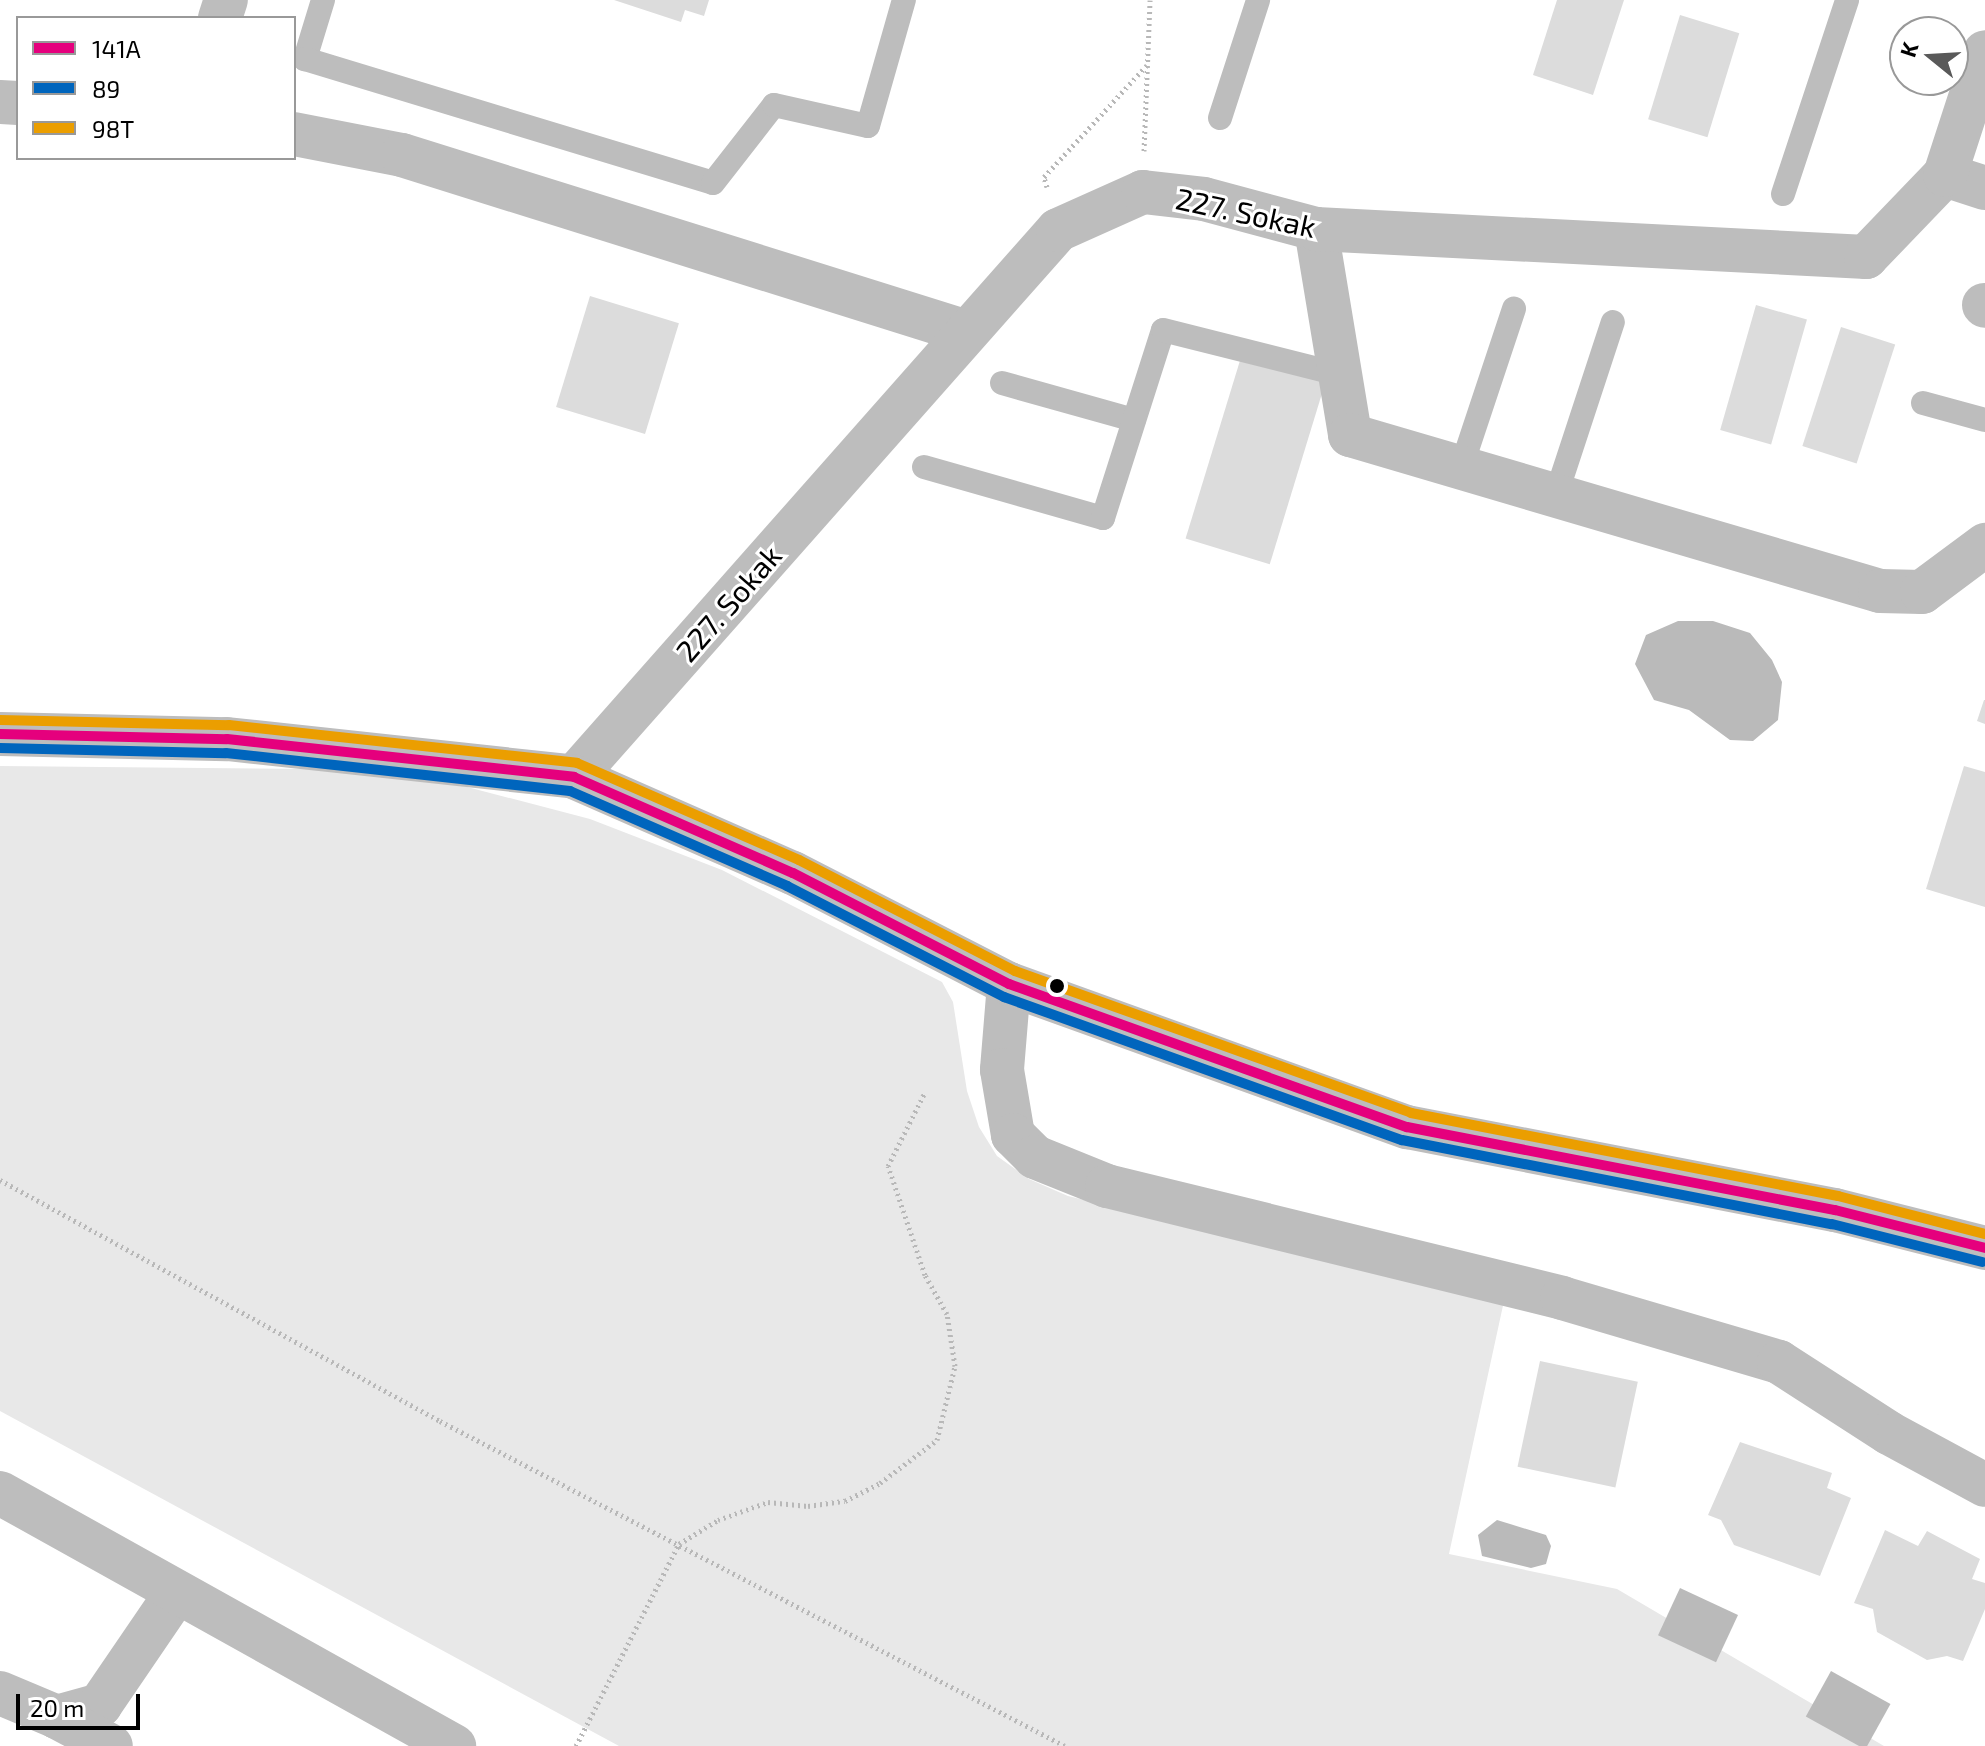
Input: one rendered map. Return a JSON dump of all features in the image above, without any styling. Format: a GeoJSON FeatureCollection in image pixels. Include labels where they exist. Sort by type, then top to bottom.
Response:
{"type":"FeatureCollection","features":[{"type":"Feature","properties":{"kind":"street"},"geometry":{"type":"LineString","coordinates":[[1965,182],[1985,52]]}},
{"type":"Feature","properties":{"kind":"street"},"geometry":{"type":"LineString","coordinates":[[296,134],[402,155],[967,332]]}},
{"type":"Feature","properties":{"kind":"street","name":"227. Sokak"},"geometry":{"type":"LineString","coordinates":[[574,777],[1058,230],[1142,192],[1204,199],[1316,229],[1866,257],[1965,182]]}},
{"type":"Feature","properties":{"kind":"street"},"geometry":{"type":"LineString","coordinates":[[1316,229],[1350,435],[1880,591],[1922,592],[1985,545]]}},
{"type":"Feature","properties":{"kind":"street"},"geometry":{"type":"LineString","coordinates":[[0,734],[227,739],[574,777],[793,873],[1009,984],[1407,1127],[1835,1210],[1985,1248]]}},
{"type":"Feature","properties":{"kind":"street"},"geometry":{"type":"LineString","coordinates":[[1009,984],[1002,1070],[1013,1135],[1035,1157],[1107,1186],[1562,1298],[1779,1362],[1889,1433],[1985,1485]]}},
{"type":"Feature","properties":{"kind":"street"},"geometry":{"type":"LineString","coordinates":[[0,1493],[175,1595],[454,1746]]}},
{"type":"Feature","properties":{"kind":"street"},"geometry":{"type":"LineString","coordinates":[[57,1717],[100,1705],[175,1595]]}},
{"type":"Feature","properties":{"kind":"street"},"geometry":{"type":"LineString","coordinates":[[0,1693],[57,1717],[111,1746]]}},
{"type":"Feature","properties":{"kind":"lane"},"geometry":{"type":"LineString","coordinates":[[323,0],[305,59],[713,183],[774,105],[868,126],[904,0]]}},
{"type":"Feature","properties":{"kind":"lane"},"geometry":{"type":"LineString","coordinates":[[1220,118],[1258,0]]}},
{"type":"Feature","properties":{"kind":"lane"},"geometry":{"type":"LineString","coordinates":[[1783,194],[1847,0]]}},
{"type":"Feature","properties":{"kind":"lane"},"geometry":{"type":"LineString","coordinates":[[1461,468],[1514,309]]}},
{"type":"Feature","properties":{"kind":"lane"},"geometry":{"type":"LineString","coordinates":[[1556,495],[1613,322]]}},
{"type":"Feature","properties":{"kind":"lane"},"geometry":{"type":"LineString","coordinates":[[924,467],[1103,518],[1163,330],[1342,375]]}},
{"type":"Feature","properties":{"kind":"lane"},"geometry":{"type":"LineString","coordinates":[[1002,383],[1134,420]]}},
{"type":"Feature","properties":{"kind":"lane"},"geometry":{"type":"LineString","coordinates":[[1923,403],[1985,420]]}},
{"type":"Feature","properties":{"kind":"path"},"geometry":{"type":"LineString","coordinates":[[1142,192],[1150,0]]}},
{"type":"Feature","properties":{"kind":"path"},"geometry":{"type":"LineString","coordinates":[[1058,230],[1044,177],[1147,65]]}},
{"type":"Feature","properties":{"kind":"path"},"geometry":{"type":"LineString","coordinates":[[576,1746],[679,1544],[718,1520],[768,1502],[808,1506],[845,1501],[880,1483],[937,1440],[955,1366],[947,1314],[925,1275],[888,1166],[925,1092]]}},
{"type":"Feature","properties":{"kind":"path"},"geometry":{"type":"LineString","coordinates":[[0,1180],[440,1421],[1065,1746]]}},
{"type":"Feature","properties":{"kind":"shaded area"},"geometry":{"type":"Polygon","coordinates":[[[1678,621],[1713,621],[1750,633],[1772,660],[1782,682],[1778,720],[1753,741],[1730,740],[1689,710],[1654,700],[1635,664],[1646,635],[1678,621]]]}},
{"type":"Feature","properties":{"kind":"shaded area"},"geometry":{"type":"Polygon","coordinates":[[[0,766],[310,769],[452,783],[590,819],[722,870],[942,982],[953,1002],[967,1091],[979,1127],[997,1156],[1029,1179],[1068,1196],[1504,1301],[1449,1554],[1617,1589],[1884,1746],[619,1746],[0,1411],[0,766]]]}},
{"type":"Feature","properties":{"kind":"shaded area"},"geometry":{"type":"Polygon","coordinates":[[[1497,1520],[1546,1535],[1551,1546],[1546,1564],[1531,1568],[1482,1556],[1478,1535],[1497,1520]]]}},
{"type":"Feature","properties":{"kind":"shaded area"},"geometry":{"type":"Polygon","coordinates":[[[1680,1588],[1738,1615],[1716,1662],[1658,1635],[1680,1588]]]}},
{"type":"Feature","properties":{"kind":"shaded area"},"geometry":{"type":"Polygon","coordinates":[[[1831,1671],[1890,1704],[1867,1746],[1859,1746],[1806,1716],[1831,1671]]]}},
{"type":"Feature","properties":{"kind":"building"},"geometry":{"type":"Polygon","coordinates":[[[614,0],[709,0],[704,16],[685,10],[681,22],[614,0]]]}},
{"type":"Feature","properties":{"kind":"building"},"geometry":{"type":"Polygon","coordinates":[[[1557,0],[1624,0],[1593,95],[1533,75],[1557,0]]]}},
{"type":"Feature","properties":{"kind":"building"},"geometry":{"type":"Polygon","coordinates":[[[1680,15],[1739,33],[1707,137],[1648,119],[1680,15]]]}},
{"type":"Feature","properties":{"kind":"building"},"geometry":{"type":"Polygon","coordinates":[[[590,296],[679,323],[645,434],[556,407],[590,296]]]}},
{"type":"Feature","properties":{"kind":"building"},"geometry":{"type":"Polygon","coordinates":[[[1756,305],[1807,320],[1771,445],[1720,430],[1756,305]]]}},
{"type":"Feature","properties":{"kind":"building"},"geometry":{"type":"Polygon","coordinates":[[[1841,327],[1895,345],[1857,463],[1802,446],[1841,327]]]}},
{"type":"Feature","properties":{"kind":"building"},"geometry":{"type":"Polygon","coordinates":[[[1242,354],[1326,380],[1270,564],[1186,539],[1242,354]]]}},
{"type":"Feature","properties":{"kind":"building"},"geometry":{"type":"Polygon","coordinates":[[[1985,700],[1985,724],[1977,721],[1985,700]]]}},
{"type":"Feature","properties":{"kind":"building"},"geometry":{"type":"Polygon","coordinates":[[[1964,766],[1985,772],[1985,907],[1926,889],[1964,766]]]}},
{"type":"Feature","properties":{"kind":"building"},"geometry":{"type":"Polygon","coordinates":[[[1540,1361],[1638,1382],[1615,1487],[1518,1467],[1540,1361]]]}},
{"type":"Feature","properties":{"kind":"building"},"geometry":{"type":"Polygon","coordinates":[[[1740,1442],[1832,1473],[1827,1488],[1851,1498],[1820,1576],[1734,1545],[1721,1520],[1708,1515],[1740,1442]]]}},
{"type":"Feature","properties":{"kind":"building"},"geometry":{"type":"Polygon","coordinates":[[[1885,1530],[1918,1546],[1927,1531],[1980,1559],[1972,1579],[1985,1583],[1985,1609],[1963,1661],[1947,1656],[1927,1660],[1877,1632],[1873,1609],[1854,1603],[1885,1530]]]}},
{"type":"Feature","properties":{"kind":"transit line","name":"98T"},"geometry":{"type":"LineString","coordinates":[[0,720],[229,725],[577,763],[799,860],[1015,971],[1411,1113],[1838,1196],[1985,1234]]}},
{"type":"Feature","properties":{"kind":"transit line","name":"141A"},"geometry":{"type":"LineString","coordinates":[[0,734],[227,739],[574,777],[793,873],[1009,984],[1407,1127],[1835,1210],[1985,1248]]}},
{"type":"Feature","properties":{"kind":"transit line","name":"89"},"geometry":{"type":"LineString","coordinates":[[0,748],[226,753],[570,791],[787,886],[1004,997],[1402,1140],[1832,1224],[1982,1262]]}}]}
